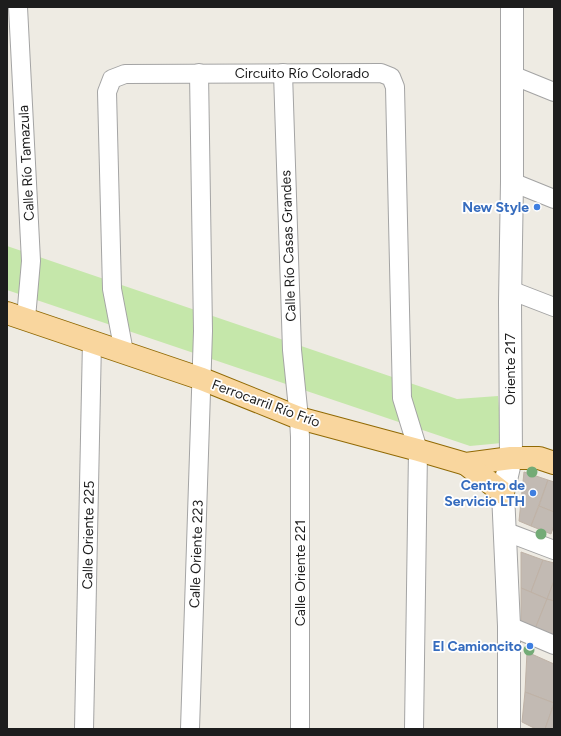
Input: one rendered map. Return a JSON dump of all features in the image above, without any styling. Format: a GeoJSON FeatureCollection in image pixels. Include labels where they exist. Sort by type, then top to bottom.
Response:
{"type":"FeatureCollection","features":[{"type":"Feature","properties":{"kind":"main road","name":"Ferrocarril Río Frío"},"geometry":{"type":"LineString","coordinates":[[16,316],[202,379],[299,418],[466,464],[511,458],[539,458],[554,463]]}},
{"type":"Feature","properties":{"kind":"main road"},"geometry":{"type":"LineString","coordinates":[[466,464],[503,493]]}},
{"type":"Feature","properties":{"kind":"street","name":"Calle Río Tamazula"},"geometry":{"type":"LineString","coordinates":[[16,316],[31,260],[18,7]]}},
{"type":"Feature","properties":{"kind":"street","name":"Oriente 217"},"geometry":{"type":"LineString","coordinates":[[509,729],[509,626],[503,493],[511,458],[510,290],[512,182],[512,7]]}},
{"type":"Feature","properties":{"kind":"street","name":"Calle Oriente 223"},"geometry":{"type":"LineString","coordinates":[[190,729],[204,331],[199,73]]}},
{"type":"Feature","properties":{"kind":"street","name":"Calle Río Casas Grandes"},"geometry":{"type":"LineString","coordinates":[[283,73],[292,350],[299,418]]}},
{"type":"Feature","properties":{"kind":"street","name":"Circuito Río Colorado"},"geometry":{"type":"LineString","coordinates":[[124,352],[112,290],[107,92],[112,79],[125,74],[381,73],[392,77],[395,87],[402,398],[418,450]]}},
{"type":"Feature","properties":{"kind":"street"},"geometry":{"type":"LineString","coordinates":[[512,75],[554,92]]}},
{"type":"Feature","properties":{"kind":"street"},"geometry":{"type":"LineString","coordinates":[[512,182],[554,199]]}},
{"type":"Feature","properties":{"kind":"street"},"geometry":{"type":"LineString","coordinates":[[510,290],[554,307]]}},
{"type":"Feature","properties":{"kind":"street","name":"Calle Oriente 225"},"geometry":{"type":"LineString","coordinates":[[84,729],[92,341]]}},
{"type":"Feature","properties":{"kind":"street","name":"Calle Oriente 221"},"geometry":{"type":"LineString","coordinates":[[299,418],[300,729]]}},
{"type":"Feature","properties":{"kind":"street"},"geometry":{"type":"LineString","coordinates":[[414,729],[418,450]]}},
{"type":"Feature","properties":{"kind":"street"},"geometry":{"type":"LineString","coordinates":[[504,531],[554,550]]}},
{"type":"Feature","properties":{"kind":"street"},"geometry":{"type":"LineString","coordinates":[[509,626],[554,645]]}},
{"type":"Feature","properties":{"kind":"green space"},"geometry":{"type":"Polygon","coordinates":[[[7,246],[457,399],[498,396],[502,443],[470,446],[7,290],[7,246]]]}},
{"type":"Feature","properties":{"kind":"building","name":"Centro de Servicio LTH"},"geometry":{"type":"Polygon","coordinates":[[[524,472],[548,480],[531,526],[519,521],[524,472]]]}},
{"type":"Feature","properties":{"kind":"building"},"geometry":{"type":"Polygon","coordinates":[[[548,480],[554,482],[554,512],[539,506],[548,480]]]}},
{"type":"Feature","properties":{"kind":"building"},"geometry":{"type":"Polygon","coordinates":[[[539,506],[554,512],[554,525],[551,534],[531,526],[539,506]]]}},
{"type":"Feature","properties":{"kind":"building"},"geometry":{"type":"Polygon","coordinates":[[[521,552],[543,560],[531,592],[521,588],[521,552]]]}},
{"type":"Feature","properties":{"kind":"building"},"geometry":{"type":"Polygon","coordinates":[[[543,560],[554,563],[554,581],[547,599],[531,592],[543,560]]]}},
{"type":"Feature","properties":{"kind":"building"},"geometry":{"type":"Polygon","coordinates":[[[554,581],[554,601],[547,599],[554,581]]]}},
{"type":"Feature","properties":{"kind":"building"},"geometry":{"type":"Polygon","coordinates":[[[521,588],[547,599],[535,629],[521,623],[521,588]]]}},
{"type":"Feature","properties":{"kind":"building"},"geometry":{"type":"Polygon","coordinates":[[[547,599],[554,601],[554,637],[535,629],[547,599]]]}},
{"type":"Feature","properties":{"kind":"building"},"geometry":{"type":"Polygon","coordinates":[[[527,652],[554,664],[554,703],[525,692],[527,652]]]}},
{"type":"Feature","properties":{"kind":"building"},"geometry":{"type":"Polygon","coordinates":[[[525,692],[554,703],[545,729],[536,729],[522,722],[525,692]]]}},
{"type":"Feature","properties":{"kind":"building"},"geometry":{"type":"Polygon","coordinates":[[[554,704],[554,729],[545,729],[554,704]]]}},
{"type":"Feature","properties":{"kind":"place","name":"New Style"},"geometry":{"type":"Point","coordinates":[537,207]}},
{"type":"Feature","properties":{"kind":"place","name":"Centro de Servicio LTH"},"geometry":{"type":"Point","coordinates":[533,493]}},
{"type":"Feature","properties":{"kind":"place","name":"El Camioncito"},"geometry":{"type":"Point","coordinates":[530,646]}}]}
